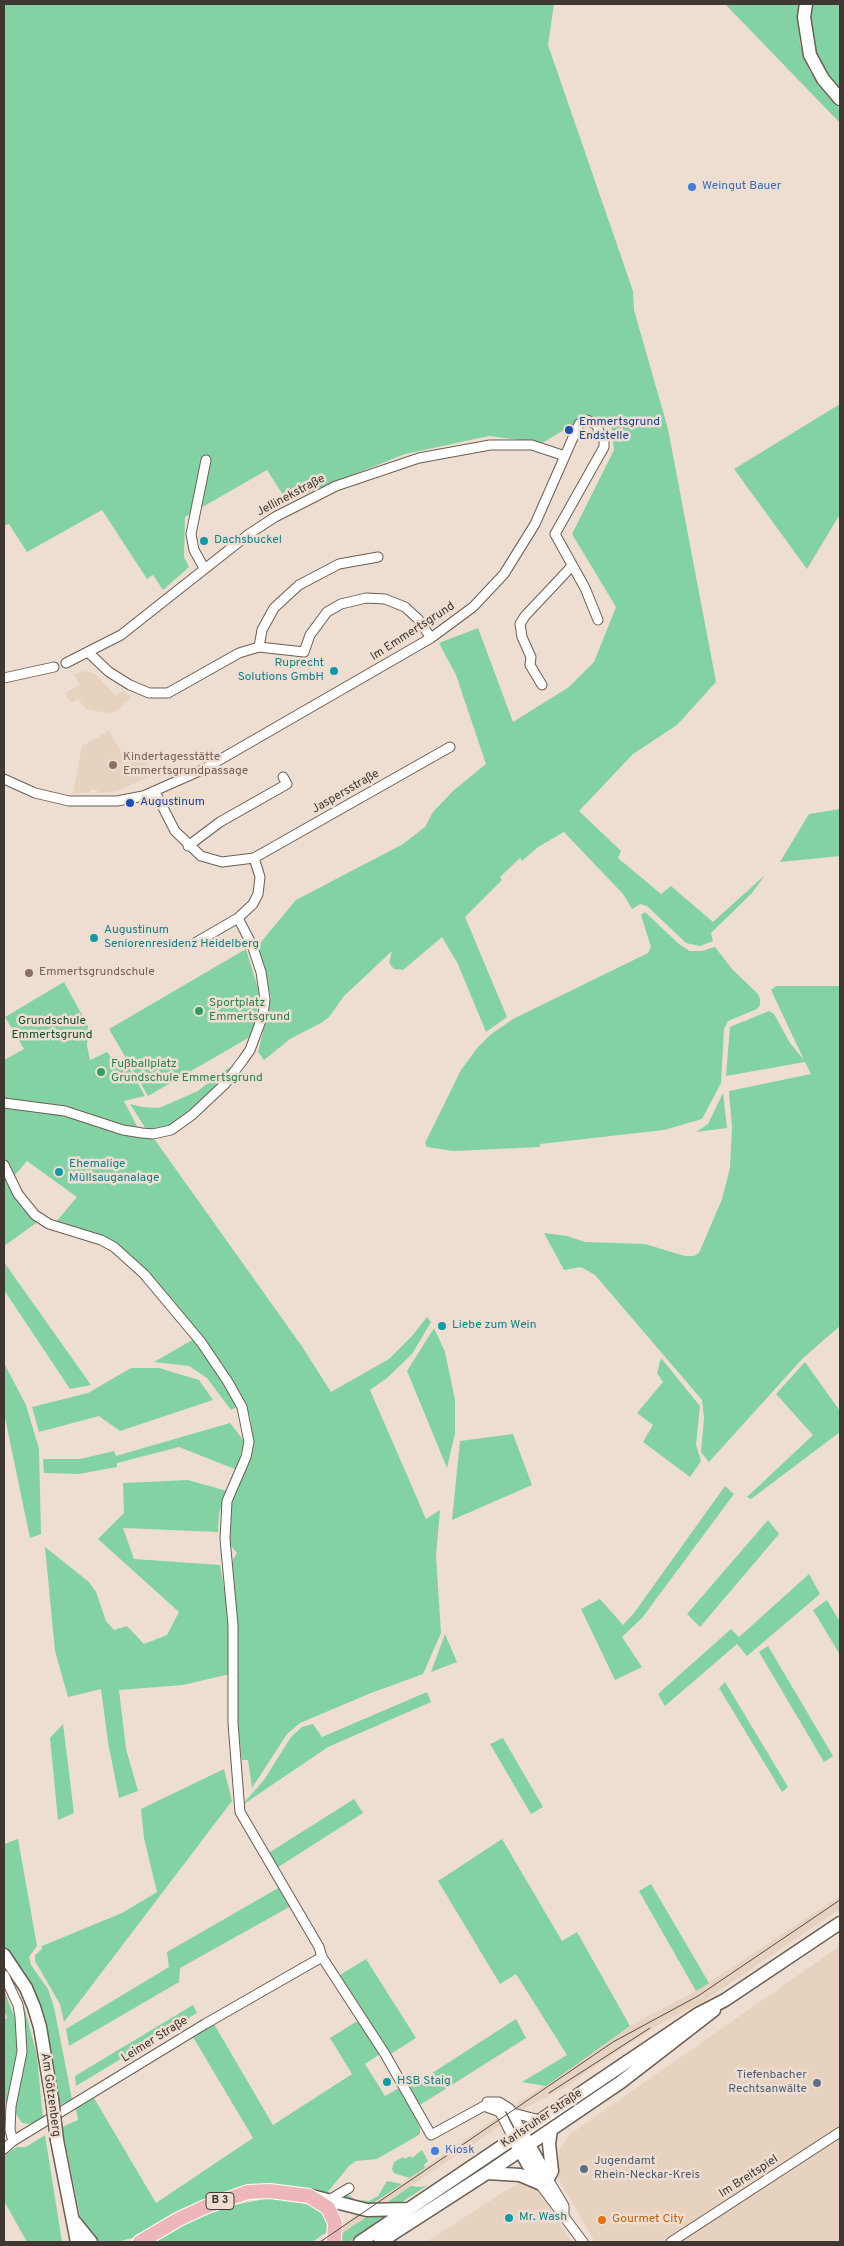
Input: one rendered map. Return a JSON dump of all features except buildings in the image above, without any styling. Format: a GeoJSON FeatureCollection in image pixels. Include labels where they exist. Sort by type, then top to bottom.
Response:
{"type":"FeatureCollection","features":[{"type":"Feature","properties":{"kind":"main road"},"geometry":{"type":"LineString","coordinates":[[806,4],[805,27],[810,54],[823,79],[840,99]]}},
{"type":"Feature","properties":{"kind":"main road","name":"Karlsruher Straße"},"geometry":{"type":"LineString","coordinates":[[360,2242],[698,2014],[726,2000],[840,1923]]}},
{"type":"Feature","properties":{"kind":"main road","name":"Am Götzenberg"},"geometry":{"type":"LineString","coordinates":[[4,1955],[26,1988],[40,2027],[57,2140],[76,2242]]}},
{"type":"Feature","properties":{"kind":"main road","name":"Karlsruher Straße"},"geometry":{"type":"LineString","coordinates":[[382,2242],[488,2173],[638,2069],[703,2021],[726,2000]]}},
{"type":"Feature","properties":{"kind":"main road"},"geometry":{"type":"LineString","coordinates":[[544,2181],[552,2171],[549,2144],[551,2130]]}},
{"type":"Feature","properties":{"kind":"main road"},"geometry":{"type":"LineString","coordinates":[[518,2135],[544,2181]]}},
{"type":"Feature","properties":{"kind":"main road"},"geometry":{"type":"LineString","coordinates":[[488,2173],[520,2175],[544,2181]]}},
{"type":"Feature","properties":{"kind":"main road","name":"B 3"},"geometry":{"type":"LineString","coordinates":[[140,2242],[179,2219],[233,2196],[270,2191],[309,2196]]}},
{"type":"Feature","properties":{"kind":"main road"},"geometry":{"type":"LineString","coordinates":[[309,2196],[367,2210],[408,2209]]}},
{"type":"Feature","properties":{"kind":"main road"},"geometry":{"type":"LineString","coordinates":[[309,2196],[324,2205],[333,2215],[336,2231],[334,2242]]}},
{"type":"Feature","properties":{"kind":"main road"},"geometry":{"type":"LineString","coordinates":[[70,2214],[91,2242]]}},
{"type":"Feature","properties":{"kind":"street","name":"Im Emmertsgrund"},"geometry":{"type":"LineString","coordinates":[[4,779],[35,793],[69,801],[117,801],[155,792],[202,770],[435,636],[473,607],[504,574],[529,535],[579,424],[588,420],[597,425],[599,432],[604,436],[604,447],[556,532],[585,588],[598,620]]}},
{"type":"Feature","properties":{"kind":"street","name":"Jellinekstraße"},"geometry":{"type":"LineString","coordinates":[[66,663],[89,653],[144,619],[204,568],[249,534],[292,508],[336,486],[390,466],[445,452],[508,444],[532,445],[565,456]]}},
{"type":"Feature","properties":{"kind":"street"},"geometry":{"type":"LineString","coordinates":[[204,568],[194,550],[191,534],[206,460]]}},
{"type":"Feature","properties":{"kind":"street"},"geometry":{"type":"LineString","coordinates":[[259,647],[262,630],[274,608],[299,585],[339,564],[378,557]]}},
{"type":"Feature","properties":{"kind":"street"},"geometry":{"type":"LineString","coordinates":[[542,685],[530,665],[531,657],[522,637],[520,624],[525,616],[572,566]]}},
{"type":"Feature","properties":{"kind":"street"},"geometry":{"type":"LineString","coordinates":[[89,653],[109,672],[120,679],[141,690],[163,694],[179,688],[239,653],[259,647],[304,652],[310,635],[327,612],[341,604],[366,598],[385,599],[405,607],[435,636]]}},
{"type":"Feature","properties":{"kind":"street"},"geometry":{"type":"LineString","coordinates":[[4,678],[54,667]]}},
{"type":"Feature","properties":{"kind":"street","name":"Jaspersstraße"},"geometry":{"type":"LineString","coordinates":[[155,792],[167,818],[188,846],[201,856],[216,861],[235,861],[254,858],[450,747]]}},
{"type":"Feature","properties":{"kind":"street"},"geometry":{"type":"LineString","coordinates":[[188,846],[220,822],[287,784],[283,777]]}},
{"type":"Feature","properties":{"kind":"street"},"geometry":{"type":"LineString","coordinates":[[195,943],[238,918],[253,904],[258,894],[260,877],[254,858]]}},
{"type":"Feature","properties":{"kind":"street"},"geometry":{"type":"LineString","coordinates":[[4,1103],[65,1111],[123,1130],[142,1133],[171,1130],[192,1115],[225,1084],[243,1060],[250,1050],[263,1015],[265,988],[261,972],[252,946],[238,918]]}},
{"type":"Feature","properties":{"kind":"street"},"geometry":{"type":"LineString","coordinates":[[4,1165],[18,1194],[35,1215],[49,1224],[102,1240],[123,1254],[137,1268],[200,1342],[228,1382],[242,1407],[249,1442],[246,1457],[227,1501],[224,1539],[233,1625],[233,1723],[238,1803],[244,1822],[319,1947],[322,1957],[385,2054],[431,2135],[485,2104],[496,2101],[506,2105],[513,2113],[518,2135]]}},
{"type":"Feature","properties":{"kind":"street","name":"Leimer Straße"},"geometry":{"type":"LineString","coordinates":[[4,2149],[14,2141],[205,2024],[322,1957]]}},
{"type":"Feature","properties":{"kind":"street"},"geometry":{"type":"LineString","coordinates":[[4,1975],[18,2005],[22,2052],[11,2106],[10,2130],[14,2141]]}},
{"type":"Feature","properties":{"kind":"street"},"geometry":{"type":"LineString","coordinates":[[485,2104],[500,2112],[518,2135]]}},
{"type":"Feature","properties":{"kind":"street"},"geometry":{"type":"LineString","coordinates":[[513,2113],[540,2120]]}},
{"type":"Feature","properties":{"kind":"street","name":"Im Breitspiel"},"geometry":{"type":"LineString","coordinates":[[672,2242],[840,2132]]}},
{"type":"Feature","properties":{"kind":"street"},"geometry":{"type":"LineString","coordinates":[[544,2181],[564,2206],[564,2214],[582,2242]]}},
{"type":"Feature","properties":{"kind":"street"},"geometry":{"type":"LineString","coordinates":[[329,2200],[345,2189]]}},
{"type":"Feature","properties":{"kind":"shaded area"},"geometry":{"type":"Polygon","coordinates":[[[86,671],[95,674],[115,695],[124,691],[131,697],[117,711],[107,713],[86,709],[78,699],[71,703],[65,693],[80,685],[74,674],[86,671]]]}},
{"type":"Feature","properties":{"kind":"shaded area","name":"Kindertagesstätte Emmertsgrundpassage"},"geometry":{"type":"Polygon","coordinates":[[[109,731],[124,757],[141,753],[154,775],[117,791],[98,793],[97,790],[90,790],[90,792],[73,794],[82,746],[109,731]]]}},
{"type":"Feature","properties":{"kind":"shaded area"},"geometry":{"type":"Polygon","coordinates":[[[840,1896],[840,1909],[701,2003],[656,2026],[565,2087],[529,2106],[338,2236],[338,2227],[630,2026],[696,1991],[840,1896]]]}},
{"type":"Feature","properties":{"kind":"shaded area"},"geometry":{"type":"Polygon","coordinates":[[[840,1946],[840,2242],[595,2242],[555,2173],[560,2148],[569,2135],[840,1946]]]}},
{"type":"Feature","properties":{"kind":"shaded area"},"geometry":{"type":"Polygon","coordinates":[[[524,2179],[538,2190],[572,2242],[426,2242],[524,2179]]]}},
{"type":"Feature","properties":{"kind":"green space"},"geometry":{"type":"Polygon","coordinates":[[[4,4],[554,4],[548,45],[633,291],[634,310],[668,429],[716,682],[677,725],[633,754],[579,811],[621,851],[618,858],[661,894],[671,886],[713,922],[765,875],[752,893],[711,933],[713,941],[700,946],[686,943],[647,906],[640,904],[632,909],[623,894],[564,832],[538,847],[522,861],[520,858],[500,877],[502,880],[465,917],[507,1017],[486,1032],[458,964],[442,937],[403,970],[394,969],[389,963],[392,951],[344,996],[329,1017],[290,1039],[264,1060],[258,1052],[271,997],[256,948],[296,900],[403,844],[425,827],[433,812],[454,790],[486,764],[456,675],[439,643],[478,628],[513,722],[569,687],[594,662],[616,607],[572,534],[614,450],[611,424],[586,417],[542,443],[489,436],[405,454],[287,501],[267,470],[185,517],[184,557],[189,567],[163,590],[153,575],[147,579],[102,510],[27,552],[9,524],[4,526],[4,4]]]}},
{"type":"Feature","properties":{"kind":"green space"},"geometry":{"type":"Polygon","coordinates":[[[725,4],[800,4],[798,25],[800,44],[809,70],[840,109],[840,123],[725,4]]]}},
{"type":"Feature","properties":{"kind":"green space"},"geometry":{"type":"Polygon","coordinates":[[[811,4],[840,4],[840,96],[817,61],[809,38],[811,4]]]}},
{"type":"Feature","properties":{"kind":"green space"},"geometry":{"type":"Polygon","coordinates":[[[840,404],[840,514],[807,569],[734,469],[840,404]]]}},
{"type":"Feature","properties":{"kind":"green space"},"geometry":{"type":"Polygon","coordinates":[[[840,809],[840,856],[780,862],[809,814],[840,809]]]}},
{"type":"Feature","properties":{"kind":"green space"},"geometry":{"type":"Polygon","coordinates":[[[645,912],[679,944],[690,951],[702,951],[715,947],[732,969],[758,994],[760,999],[760,1005],[757,1009],[728,1021],[724,1029],[721,1083],[702,1119],[664,1130],[540,1144],[540,1147],[453,1151],[427,1147],[425,1143],[461,1070],[478,1047],[490,1035],[513,1019],[648,953],[651,947],[641,915],[645,912]]]}},
{"type":"Feature","properties":{"kind":"green space","name":"Sportplatz Emmertsgrund"},"geometry":{"type":"Polygon","coordinates":[[[246,949],[259,992],[255,1034],[148,1096],[109,1029],[246,949]]]}},
{"type":"Feature","properties":{"kind":"green space","name":"Grundschule Emmertsgrund"},"geometry":{"type":"Polygon","coordinates":[[[64,982],[88,1026],[87,1046],[90,1060],[107,1052],[121,1070],[126,1062],[145,1096],[124,1101],[138,1128],[155,1140],[301,1345],[331,1392],[389,1359],[412,1336],[427,1317],[431,1322],[412,1354],[387,1378],[370,1390],[426,1519],[440,1510],[436,1556],[441,1633],[423,1674],[371,1693],[300,1723],[287,1734],[252,1788],[248,1760],[242,1760],[236,1706],[230,1564],[237,1553],[229,1544],[231,1505],[247,1465],[253,1440],[250,1417],[241,1395],[225,1368],[186,1316],[144,1267],[116,1244],[90,1232],[55,1223],[77,1197],[27,1161],[9,1182],[39,1221],[4,1246],[4,1060],[24,1049],[5,1017],[64,982]]]}},
{"type":"Feature","properties":{"kind":"green space"},"geometry":{"type":"Polygon","coordinates":[[[776,986],[840,986],[840,1326],[803,1358],[709,1462],[701,1452],[704,1418],[702,1400],[595,1275],[581,1267],[564,1270],[544,1233],[567,1236],[585,1242],[645,1244],[685,1256],[694,1256],[699,1253],[722,1199],[730,1168],[732,1127],[729,1091],[811,1074],[805,1062],[726,1076],[730,1027],[769,1011],[774,1014],[790,1043],[804,1060],[771,990],[776,986]]]}},
{"type":"Feature","properties":{"kind":"green space"},"geometry":{"type":"Polygon","coordinates":[[[238,1063],[224,1081],[188,1113],[169,1126],[156,1130],[146,1129],[130,1104],[159,1108],[198,1091],[220,1073],[238,1063]]]}},
{"type":"Feature","properties":{"kind":"green space"},"geometry":{"type":"Polygon","coordinates":[[[723,1093],[727,1128],[696,1132],[708,1124],[723,1093]]]}},
{"type":"Feature","properties":{"kind":"green space"},"geometry":{"type":"Polygon","coordinates":[[[4,1262],[91,1385],[70,1389],[4,1290],[4,1262]]]}},
{"type":"Feature","properties":{"kind":"green space"},"geometry":{"type":"Polygon","coordinates":[[[434,1328],[445,1352],[455,1400],[455,1433],[447,1468],[407,1371],[434,1328]]]}},
{"type":"Feature","properties":{"kind":"green space"},"geometry":{"type":"Polygon","coordinates":[[[194,1339],[225,1385],[237,1407],[231,1410],[207,1378],[189,1366],[154,1362],[194,1339]]]}},
{"type":"Feature","properties":{"kind":"green space"},"geometry":{"type":"Polygon","coordinates":[[[661,1358],[700,1406],[696,1445],[701,1461],[690,1477],[643,1442],[653,1425],[637,1413],[663,1382],[657,1373],[661,1358]]]}},
{"type":"Feature","properties":{"kind":"green space"},"geometry":{"type":"Polygon","coordinates":[[[805,1362],[840,1411],[840,1432],[751,1499],[747,1497],[813,1435],[776,1394],[805,1362]]]}},
{"type":"Feature","properties":{"kind":"green space"},"geometry":{"type":"Polygon","coordinates":[[[4,1363],[26,1405],[39,1449],[41,1534],[30,1538],[4,1413],[4,1363]]]}},
{"type":"Feature","properties":{"kind":"green space"},"geometry":{"type":"Polygon","coordinates":[[[131,1368],[159,1368],[199,1380],[213,1400],[120,1431],[99,1416],[39,1432],[32,1407],[88,1393],[131,1368]]]}},
{"type":"Feature","properties":{"kind":"green space"},"geometry":{"type":"Polygon","coordinates":[[[230,1423],[244,1441],[237,1470],[179,1447],[117,1463],[117,1467],[79,1474],[44,1473],[43,1459],[80,1459],[114,1451],[116,1456],[230,1423]]]}},
{"type":"Feature","properties":{"kind":"green space"},"geometry":{"type":"Polygon","coordinates":[[[513,1434],[532,1485],[452,1520],[460,1441],[513,1434]]]}},
{"type":"Feature","properties":{"kind":"green space"},"geometry":{"type":"Polygon","coordinates":[[[188,1480],[227,1491],[219,1513],[218,1532],[123,1528],[134,1559],[220,1565],[228,1609],[230,1674],[183,1685],[119,1690],[126,1749],[138,1791],[119,1798],[108,1742],[101,1689],[68,1697],[55,1651],[45,1547],[89,1582],[96,1592],[106,1621],[114,1630],[127,1626],[144,1644],[167,1635],[179,1612],[98,1539],[124,1513],[123,1483],[188,1480]]]}},
{"type":"Feature","properties":{"kind":"green space"},"geometry":{"type":"Polygon","coordinates":[[[725,1486],[734,1494],[642,1618],[622,1637],[642,1667],[615,1680],[581,1609],[600,1599],[623,1625],[634,1613],[725,1486]]]}},
{"type":"Feature","properties":{"kind":"green space"},"geometry":{"type":"Polygon","coordinates":[[[768,1520],[779,1534],[700,1627],[687,1614],[768,1520]]]}},
{"type":"Feature","properties":{"kind":"green space"},"geometry":{"type":"Polygon","coordinates":[[[809,1574],[820,1594],[747,1656],[737,1644],[665,1706],[658,1694],[731,1629],[739,1637],[809,1574]]]}},
{"type":"Feature","properties":{"kind":"green space"},"geometry":{"type":"Polygon","coordinates":[[[827,1600],[840,1622],[840,1655],[813,1610],[827,1600]]]}},
{"type":"Feature","properties":{"kind":"green space"},"geometry":{"type":"Polygon","coordinates":[[[445,1634],[457,1662],[431,1672],[445,1634]]]}},
{"type":"Feature","properties":{"kind":"green space"},"geometry":{"type":"Polygon","coordinates":[[[768,1646],[833,1756],[824,1762],[759,1652],[768,1646]]]}},
{"type":"Feature","properties":{"kind":"green space"},"geometry":{"type":"Polygon","coordinates":[[[725,1682],[788,1787],[782,1792],[719,1688],[725,1682]]]}},
{"type":"Feature","properties":{"kind":"green space"},"geometry":{"type":"Polygon","coordinates":[[[427,1692],[431,1702],[328,1747],[241,1806],[264,1780],[291,1737],[302,1727],[313,1724],[322,1737],[427,1692]]]}},
{"type":"Feature","properties":{"kind":"green space"},"geometry":{"type":"Polygon","coordinates":[[[63,1724],[74,1813],[58,1820],[50,1738],[63,1724]]]}},
{"type":"Feature","properties":{"kind":"green space"},"geometry":{"type":"Polygon","coordinates":[[[503,1738],[543,1807],[531,1814],[490,1744],[503,1738]]]}},
{"type":"Feature","properties":{"kind":"green space"},"geometry":{"type":"Polygon","coordinates":[[[224,1769],[232,1801],[64,2022],[60,2004],[35,1961],[35,1955],[42,1949],[42,1946],[122,1913],[157,1892],[144,1838],[141,1809],[224,1769]]]}},
{"type":"Feature","properties":{"kind":"green space"},"geometry":{"type":"Polygon","coordinates":[[[354,1799],[363,1813],[275,1869],[267,1854],[354,1799]]]}},
{"type":"Feature","properties":{"kind":"green space"},"geometry":{"type":"Polygon","coordinates":[[[18,1839],[37,1946],[29,1957],[31,1965],[48,1989],[54,2007],[72,2099],[60,2105],[52,2054],[40,2005],[20,1966],[4,1947],[4,1844],[18,1839]]]}},
{"type":"Feature","properties":{"kind":"green space"},"geometry":{"type":"Polygon","coordinates":[[[502,1839],[562,1941],[577,1932],[630,2026],[546,2086],[522,2082],[567,2055],[516,1974],[500,1984],[438,1881],[502,1839]]]}},
{"type":"Feature","properties":{"kind":"green space"},"geometry":{"type":"Polygon","coordinates":[[[651,1884],[709,1983],[696,1991],[639,1891],[651,1884]]]}},
{"type":"Feature","properties":{"kind":"green space"},"geometry":{"type":"Polygon","coordinates":[[[280,1887],[291,1906],[180,1968],[179,1982],[69,2046],[66,2029],[169,1967],[167,1952],[280,1887]]]}},
{"type":"Feature","properties":{"kind":"green space"},"geometry":{"type":"Polygon","coordinates":[[[366,1959],[416,2038],[389,2055],[340,1975],[366,1959]]]}},
{"type":"Feature","properties":{"kind":"green space"},"geometry":{"type":"Polygon","coordinates":[[[4,1990],[16,2021],[17,2049],[7,2107],[4,2098],[4,2020],[7,2018],[4,2011],[4,1990]]]}},
{"type":"Feature","properties":{"kind":"green space"},"geometry":{"type":"Polygon","coordinates":[[[193,2005],[197,2013],[76,2086],[75,2076],[193,2005]]]}},
{"type":"Feature","properties":{"kind":"green space"},"geometry":{"type":"Polygon","coordinates":[[[24,2006],[37,2056],[43,2119],[29,2124],[22,2123],[13,2109],[24,2052],[24,2006]]]}},
{"type":"Feature","properties":{"kind":"green space"},"geometry":{"type":"Polygon","coordinates":[[[516,2019],[526,2038],[420,2105],[409,2088],[516,2019]]]}},
{"type":"Feature","properties":{"kind":"green space"},"geometry":{"type":"Polygon","coordinates":[[[359,2020],[380,2054],[365,2064],[385,2096],[401,2087],[420,2128],[420,2134],[377,2159],[356,2161],[349,2166],[327,2193],[293,2186],[257,2186],[208,2199],[177,2212],[132,2238],[117,2242],[99,2241],[89,2233],[81,2220],[62,2127],[78,2120],[76,2109],[94,2098],[156,2203],[253,2138],[193,2037],[214,2024],[273,2125],[352,2074],[330,2038],[359,2020]]]}},
{"type":"Feature","properties":{"kind":"green space"},"geometry":{"type":"Polygon","coordinates":[[[45,2135],[62,2242],[27,2242],[4,2201],[4,2155],[17,2147],[26,2147],[45,2135]]]}},
{"type":"Feature","properties":{"kind":"green space"},"geometry":{"type":"Polygon","coordinates":[[[422,2150],[428,2161],[424,2165],[425,2168],[409,2178],[394,2173],[392,2169],[394,2162],[403,2157],[405,2159],[410,2156],[412,2158],[422,2150]]]}},
{"type":"Feature","properties":{"kind":"green space"},"geometry":{"type":"Polygon","coordinates":[[[387,2181],[402,2184],[370,2205],[340,2197],[347,2194],[356,2200],[369,2201],[378,2196],[387,2181]]]}},
{"type":"Feature","properties":{"kind":"green space"},"geometry":{"type":"Polygon","coordinates":[[[428,2185],[399,2204],[382,2206],[411,2186],[421,2187],[428,2185]]]}},
{"type":"Feature","properties":{"kind":"green space"},"geometry":{"type":"Polygon","coordinates":[[[270,2198],[316,2206],[328,2218],[327,2232],[312,2242],[152,2242],[179,2226],[229,2206],[270,2198]]]}},
{"type":"Feature","properties":{"kind":"green space"},"geometry":{"type":"Polygon","coordinates":[[[371,2214],[390,2214],[349,2242],[337,2242],[338,2236],[371,2214]]]}},
{"type":"Feature","properties":{"kind":"tram line"},"geometry":{"type":"LineString","coordinates":[[320,2242],[613,2042],[698,1996],[840,1900]]}},
{"type":"Feature","properties":{"kind":"tram line"},"geometry":{"type":"LineString","coordinates":[[549,2093],[650,2028]]}},
{"type":"Feature","properties":{"kind":"place","name":"Weingut Bauer"},"geometry":{"type":"Point","coordinates":[692,187]}},
{"type":"Feature","properties":{"kind":"place","name":"Emmertsgrund Endstelle"},"geometry":{"type":"Point","coordinates":[569,430]}},
{"type":"Feature","properties":{"kind":"place","name":"Dachsbuckel"},"geometry":{"type":"Point","coordinates":[204,541]}},
{"type":"Feature","properties":{"kind":"place","name":"Ruprecht Solutions GmbH"},"geometry":{"type":"Point","coordinates":[334,671]}},
{"type":"Feature","properties":{"kind":"place","name":"Kindertagesstätte Emmertsgrundpassage"},"geometry":{"type":"Point","coordinates":[113,765]}},
{"type":"Feature","properties":{"kind":"place","name":"Augustinum"},"geometry":{"type":"Point","coordinates":[130,803]}},
{"type":"Feature","properties":{"kind":"place","name":"Augustinum Seniorenresidenz Heidelberg"},"geometry":{"type":"Point","coordinates":[94,938]}},
{"type":"Feature","properties":{"kind":"place","name":"Emmertsgrundschule"},"geometry":{"type":"Point","coordinates":[29,973]}},
{"type":"Feature","properties":{"kind":"place","name":"Sportplatz Emmertsgrund"},"geometry":{"type":"Point","coordinates":[199,1011]}},
{"type":"Feature","properties":{"kind":"place","name":"Fußballplatz Grundschule Emmertsgrund"},"geometry":{"type":"Point","coordinates":[101,1072]}},
{"type":"Feature","properties":{"kind":"place","name":"Ehemalige Müllsauganalage"},"geometry":{"type":"Point","coordinates":[59,1172]}},
{"type":"Feature","properties":{"kind":"place","name":"Liebe zum Wein"},"geometry":{"type":"Point","coordinates":[442,1326]}},
{"type":"Feature","properties":{"kind":"place","name":"HSB Staig"},"geometry":{"type":"Point","coordinates":[387,2082]}},
{"type":"Feature","properties":{"kind":"place","name":"Tiefenbacher Rechtsanwälte"},"geometry":{"type":"Point","coordinates":[817,2083]}},
{"type":"Feature","properties":{"kind":"place","name":"Kiosk"},"geometry":{"type":"Point","coordinates":[435,2151]}},
{"type":"Feature","properties":{"kind":"place","name":"Jugendamt Rhein-Neckar-Kreis"},"geometry":{"type":"Point","coordinates":[584,2169]}},
{"type":"Feature","properties":{"kind":"place","name":"Mr. Wash"},"geometry":{"type":"Point","coordinates":[509,2218]}},
{"type":"Feature","properties":{"kind":"place","name":"Gourmet City"},"geometry":{"type":"Point","coordinates":[602,2220]}}]}
